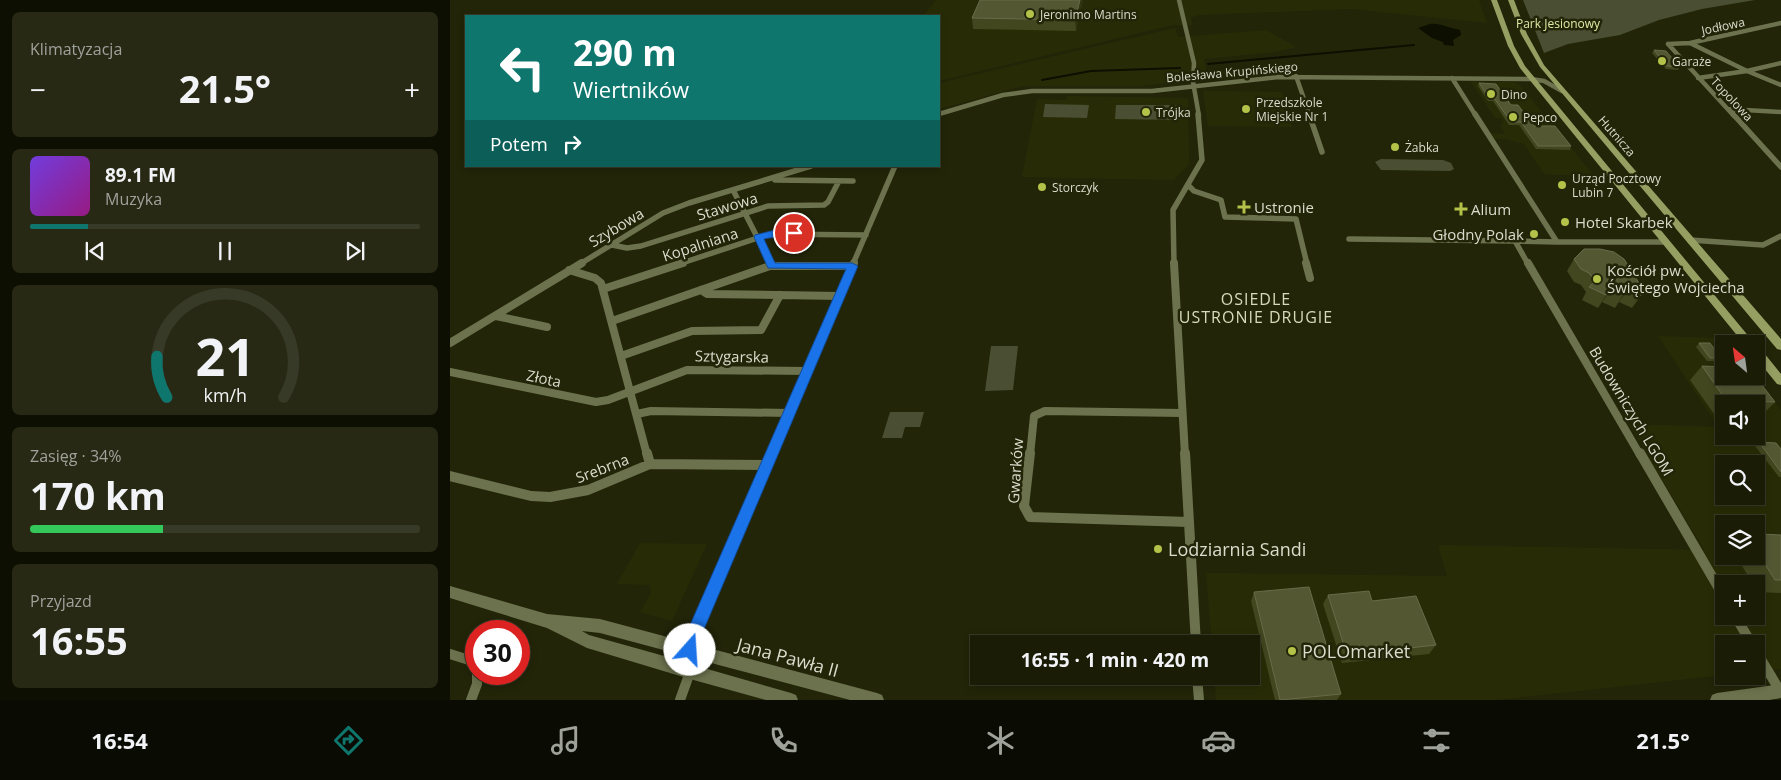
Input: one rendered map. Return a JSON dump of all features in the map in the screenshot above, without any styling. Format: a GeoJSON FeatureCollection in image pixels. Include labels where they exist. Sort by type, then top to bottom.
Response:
{"type":"FeatureCollection","features":[{"type":"Feature","properties":{"kind":"main road","name":"Hutnicza"},"geometry":{"type":"LineString","coordinates":[[1494,0],[1511,46],[1531,79],[1743,335]]}},
{"type":"Feature","properties":{"kind":"main road","name":"Hutnicza"},"geometry":{"type":"LineString","coordinates":[[1511,0],[1528,44],[1542,66],[1781,346]]}},
{"type":"Feature","properties":{"kind":"main road"},"geometry":{"type":"LineString","coordinates":[[1765,362],[1781,381]]}},
{"type":"Feature","properties":{"kind":"street"},"geometry":{"type":"LineString","coordinates":[[1180,0],[1194,64],[1194,87],[1201,130],[1202,160],[1173,210],[1172,241],[1195,635]]}},
{"type":"Feature","properties":{"kind":"street","name":"Jodłowa"},"geometry":{"type":"LineString","coordinates":[[1668,44],[1690,43],[1781,23]]}},
{"type":"Feature","properties":{"kind":"street"},"geometry":{"type":"LineString","coordinates":[[1690,43],[1781,86]]}},
{"type":"Feature","properties":{"kind":"street","name":"Topolowa"},"geometry":{"type":"LineString","coordinates":[[1668,44],[1781,166]]}},
{"type":"Feature","properties":{"kind":"street"},"geometry":{"type":"LineString","coordinates":[[1698,78],[1747,71],[1781,63]]}},
{"type":"Feature","properties":{"kind":"street"},"geometry":{"type":"LineString","coordinates":[[1531,79],[1541,75],[1542,66]]}},
{"type":"Feature","properties":{"kind":"street"},"geometry":{"type":"LineString","coordinates":[[1296,76],[1322,152]]}},
{"type":"Feature","properties":{"kind":"street","name":"Bolesława Krupińskiego"},"geometry":{"type":"LineString","coordinates":[[940,114],[1018,92],[1112,92],[1194,87],[1296,76],[1531,79],[1544,82],[1562,91]]}},
{"type":"Feature","properties":{"kind":"street"},"geometry":{"type":"LineString","coordinates":[[1452,78],[1556,242]]}},
{"type":"Feature","properties":{"kind":"street"},"geometry":{"type":"LineString","coordinates":[[1728,109],[1781,112]]}},
{"type":"Feature","properties":{"kind":"street","name":"Szybowa"},"geometry":{"type":"LineString","coordinates":[[450,344],[670,210],[808,167]]}},
{"type":"Feature","properties":{"kind":"street"},"geometry":{"type":"LineString","coordinates":[[680,700],[690,672],[691,641],[895,167]]}},
{"type":"Feature","properties":{"kind":"street","name":"Stawowa"},"geometry":{"type":"LineString","coordinates":[[770,178],[774,180],[853,181]]}},
{"type":"Feature","properties":{"kind":"street","name":"Stawowa"},"geometry":{"type":"LineString","coordinates":[[612,244],[627,248],[641,246],[773,206],[823,205],[829,202],[839,180]]}},
{"type":"Feature","properties":{"kind":"street"},"geometry":{"type":"LineString","coordinates":[[1188,185],[1194,191],[1221,200],[1225,217],[1296,219],[1310,278]]}},
{"type":"Feature","properties":{"kind":"street"},"geometry":{"type":"LineString","coordinates":[[733,190],[759,237],[772,266]]}},
{"type":"Feature","properties":{"kind":"street","name":"Kopalniana"},"geometry":{"type":"LineString","coordinates":[[603,289],[775,233],[866,235]]}},
{"type":"Feature","properties":{"kind":"street"},"geometry":{"type":"LineString","coordinates":[[1690,240],[1763,244],[1781,236]]}},
{"type":"Feature","properties":{"kind":"street"},"geometry":{"type":"LineString","coordinates":[[1349,239],[1666,242]]}},
{"type":"Feature","properties":{"kind":"street","name":"Budowniczych LGOM"},"geometry":{"type":"LineString","coordinates":[[1515,241],[1715,581]]}},
{"type":"Feature","properties":{"kind":"street"},"geometry":{"type":"LineString","coordinates":[[612,321],[772,266],[852,266]]}},
{"type":"Feature","properties":{"kind":"street"},"geometry":{"type":"LineString","coordinates":[[569,270],[598,279],[603,289],[650,464]]}},
{"type":"Feature","properties":{"kind":"street"},"geometry":{"type":"LineString","coordinates":[[701,290],[708,294],[840,296]]}},
{"type":"Feature","properties":{"kind":"street","name":"Sztygarska"},"geometry":{"type":"LineString","coordinates":[[621,356],[692,330],[761,330],[780,295]]}},
{"type":"Feature","properties":{"kind":"street"},"geometry":{"type":"LineString","coordinates":[[496,316],[547,327]]}},
{"type":"Feature","properties":{"kind":"street","name":"Sztygarska"},"geometry":{"type":"LineString","coordinates":[[631,390],[689,369],[808,371]]}},
{"type":"Feature","properties":{"kind":"street","name":"Złota"},"geometry":{"type":"LineString","coordinates":[[450,372],[592,402],[606,401],[631,390]]}},
{"type":"Feature","properties":{"kind":"street"},"geometry":{"type":"LineString","coordinates":[[637,414],[651,411],[789,413]]}},
{"type":"Feature","properties":{"kind":"street","name":"Gwarków"},"geometry":{"type":"LineString","coordinates":[[1182,413],[1045,411],[1034,416],[1024,506],[1030,517],[1189,522]]}},
{"type":"Feature","properties":{"kind":"street","name":"Srebrna"},"geometry":{"type":"LineString","coordinates":[[450,476],[531,496],[553,497],[588,490],[650,464],[767,466]]}},
{"type":"Feature","properties":{"kind":"street","name":"Jana Pawła II"},"geometry":{"type":"LineString","coordinates":[[450,592],[547,620],[600,626],[877,700]]}},
{"type":"Feature","properties":{"kind":"street","name":"Jana Pawła II"},"geometry":{"type":"LineString","coordinates":[[547,620],[587,642],[791,700]]}},
{"type":"Feature","properties":{"kind":"street"},"geometry":{"type":"LineString","coordinates":[[450,654],[465,659]]}},
{"type":"Feature","properties":{"kind":"street"},"geometry":{"type":"LineString","coordinates":[[1718,700],[1781,692],[1765,666]]}},
{"type":"Feature","properties":{"kind":"street"},"geometry":{"type":"LineString","coordinates":[[472,700],[477,685]]}},
{"type":"Feature","properties":{"kind":"street"},"geometry":{"type":"LineString","coordinates":[[1197,685],[1198,700]]}},
{"type":"Feature","properties":{"kind":"shaded area"},"geometry":{"type":"Polygon","coordinates":[[[936,0],[1479,0],[1487,23],[1351,9],[1198,15],[1191,18],[1193,25],[1173,25],[940,81],[940,15],[924,15],[936,0]]]}},
{"type":"Feature","properties":{"kind":"shaded area"},"geometry":{"type":"Polygon","coordinates":[[[1430,24],[1460,30],[1461,35],[1453,40],[1454,46],[1444,45],[1443,42],[1432,38],[1418,28],[1430,24]]]}},
{"type":"Feature","properties":{"kind":"shaded area"},"geometry":{"type":"Polygon","coordinates":[[[1175,28],[1178,37],[1266,30],[1296,47],[1276,52],[1204,59],[1208,78],[1140,86],[1023,86],[940,109],[940,83],[1175,28]]]}},
{"type":"Feature","properties":{"kind":"shaded area"},"geometry":{"type":"Polygon","coordinates":[[[1471,82],[1513,82],[1520,85],[1595,177],[1544,174],[1524,144],[1505,139],[1494,139],[1490,133],[1505,134],[1500,124],[1503,123],[1501,118],[1495,118],[1471,82]]]}},
{"type":"Feature","properties":{"kind":"shaded area","name":"Przedszkole Miejskie Nr 1"},"geometry":{"type":"Polygon","coordinates":[[[1203,91],[1282,92],[1292,127],[1208,126],[1203,91]]]}},
{"type":"Feature","properties":{"kind":"shaded area"},"geometry":{"type":"Polygon","coordinates":[[[1067,96],[1188,98],[1189,164],[1174,180],[1022,177],[1037,99],[1066,100],[1067,96]]]}},
{"type":"Feature","properties":{"kind":"shaded area"},"geometry":{"type":"Polygon","coordinates":[[[1658,336],[1715,338],[1715,385],[1761,385],[1781,410],[1781,669],[1765,671],[1765,635],[1715,635],[1715,676],[1496,700],[1216,700],[1215,685],[1260,685],[1260,635],[1211,635],[1206,573],[1447,576],[1438,545],[1704,550],[1629,424],[1715,427],[1715,445],[1765,445],[1765,395],[1715,395],[1715,422],[1658,336]]]}},
{"type":"Feature","properties":{"kind":"shaded area"},"geometry":{"type":"Polygon","coordinates":[[[640,543],[707,544],[672,621],[640,612],[651,593],[650,585],[617,584],[640,543]]]}},
{"type":"Feature","properties":{"kind":"green space","name":"Park Jesionowy"},"geometry":{"type":"Polygon","coordinates":[[[1523,0],[1755,0],[1702,9],[1659,20],[1620,35],[1568,44],[1544,53],[1523,0]]]}},
{"type":"Feature","properties":{"kind":"green space"},"geometry":{"type":"Polygon","coordinates":[[[1045,104],[1089,105],[1087,118],[1043,117],[1045,104]]]}},
{"type":"Feature","properties":{"kind":"green space","name":"Trójka"},"geometry":{"type":"Polygon","coordinates":[[[1116,105],[1176,105],[1177,120],[1115,119],[1116,105]]]}},
{"type":"Feature","properties":{"kind":"green space"},"geometry":{"type":"Polygon","coordinates":[[[1381,159],[1443,160],[1451,163],[1454,169],[1450,171],[1381,170],[1375,162],[1381,159]]]}},
{"type":"Feature","properties":{"kind":"green space"},"geometry":{"type":"Polygon","coordinates":[[[991,346],[1018,346],[1013,390],[985,391],[991,346]]]}},
{"type":"Feature","properties":{"kind":"green space"},"geometry":{"type":"Polygon","coordinates":[[[890,412],[924,412],[920,427],[905,427],[902,438],[882,438],[890,412]]]}},
{"type":"Feature","properties":{"kind":"building","name":"Jeronimo Martins"},"geometry":{"type":"Polygon","coordinates":[[[980,0],[1080,0],[1075,20],[972,18],[980,0]]]}},
{"type":"Feature","properties":{"kind":"building"},"geometry":{"type":"Polygon","coordinates":[[[1654,50],[1666,51],[1680,67],[1667,66],[1654,50]]]}},
{"type":"Feature","properties":{"kind":"building"},"geometry":{"type":"Polygon","coordinates":[[[1479,83],[1496,84],[1511,105],[1518,105],[1534,126],[1555,126],[1571,146],[1538,146],[1521,122],[1511,122],[1494,98],[1489,98],[1479,83]]]}},
{"type":"Feature","properties":{"kind":"building"},"geometry":{"type":"Polygon","coordinates":[[[1584,249],[1600,249],[1614,252],[1624,259],[1641,286],[1647,288],[1640,296],[1628,290],[1623,295],[1611,290],[1606,295],[1589,287],[1595,281],[1589,273],[1581,269],[1574,259],[1584,249]]]}},
{"type":"Feature","properties":{"kind":"building"},"geometry":{"type":"Polygon","coordinates":[[[1699,343],[1710,343],[1715,350],[1715,358],[1710,358],[1699,343]]]}},
{"type":"Feature","properties":{"kind":"building"},"geometry":{"type":"Polygon","coordinates":[[[1702,366],[1715,367],[1715,384],[1702,366]]]}},
{"type":"Feature","properties":{"kind":"building"},"geometry":{"type":"Polygon","coordinates":[[[1715,385],[1762,385],[1775,402],[1765,402],[1765,395],[1722,395],[1715,385]]]}},
{"type":"Feature","properties":{"kind":"building"},"geometry":{"type":"Polygon","coordinates":[[[1765,442],[1776,443],[1781,449],[1781,472],[1761,445],[1765,445],[1765,442]]]}},
{"type":"Feature","properties":{"kind":"building"},"geometry":{"type":"Polygon","coordinates":[[[1765,534],[1781,535],[1781,580],[1775,580],[1765,564],[1765,534]]]}},
{"type":"Feature","properties":{"kind":"building","name":"POLOmarket"},"geometry":{"type":"Polygon","coordinates":[[[1309,587],[1341,694],[1280,700],[1254,592],[1309,587]]]}},
{"type":"Feature","properties":{"kind":"building"},"geometry":{"type":"Polygon","coordinates":[[[1369,591],[1372,601],[1416,596],[1436,645],[1347,655],[1328,595],[1369,591]]]}},
{"type":"Feature","properties":{"kind":"waterway"},"geometry":{"type":"LineString","coordinates":[[1208,64],[1414,45]]}},
{"type":"Feature","properties":{"kind":"waterway"},"geometry":{"type":"LineString","coordinates":[[1042,80],[1091,71],[1180,68]]}},
{"type":"Feature","properties":{"kind":"place","name":"Jeronimo Martins"},"geometry":{"type":"Point","coordinates":[1030,14]}},
{"type":"Feature","properties":{"kind":"place","name":"Garaże"},"geometry":{"type":"Point","coordinates":[1662,61]}},
{"type":"Feature","properties":{"kind":"place","name":"Dino"},"geometry":{"type":"Point","coordinates":[1491,94]}},
{"type":"Feature","properties":{"kind":"place","name":"Przedszkole Miejskie Nr 1"},"geometry":{"type":"Point","coordinates":[1246,109]}},
{"type":"Feature","properties":{"kind":"place","name":"Trójka"},"geometry":{"type":"Point","coordinates":[1146,112]}},
{"type":"Feature","properties":{"kind":"place","name":"Pepco"},"geometry":{"type":"Point","coordinates":[1513,117]}},
{"type":"Feature","properties":{"kind":"place","name":"Żabka"},"geometry":{"type":"Point","coordinates":[1395,147]}},
{"type":"Feature","properties":{"kind":"place","name":"Urząd Pocztowy Lubin 7"},"geometry":{"type":"Point","coordinates":[1562,185]}},
{"type":"Feature","properties":{"kind":"place","name":"Storczyk"},"geometry":{"type":"Point","coordinates":[1042,187]}},
{"type":"Feature","properties":{"kind":"place","name":"Ustronie"},"geometry":{"type":"Point","coordinates":[1244,207]}},
{"type":"Feature","properties":{"kind":"place","name":"Alium"},"geometry":{"type":"Point","coordinates":[1461,209]}},
{"type":"Feature","properties":{"kind":"place","name":"Hotel Skarbek"},"geometry":{"type":"Point","coordinates":[1565,222]}},
{"type":"Feature","properties":{"kind":"place","name":"Głodny Polak"},"geometry":{"type":"Point","coordinates":[1534,234]}},
{"type":"Feature","properties":{"kind":"place","name":"Kościół pw. Świętego Wojciecha"},"geometry":{"type":"Point","coordinates":[1597,279]}},
{"type":"Feature","properties":{"kind":"place","name":"Lodziarnia Sandi"},"geometry":{"type":"Point","coordinates":[1158,549]}},
{"type":"Feature","properties":{"kind":"place","name":"POLOmarket"},"geometry":{"type":"Point","coordinates":[1292,651]}},
{"type":"Feature","properties":{"kind":"district","name":"OSIEDLE USTRONIE DRUGIE"},"geometry":{"type":"Point","coordinates":[1256,308]}},
{"type":"Feature","properties":{"kind":"route"},"geometry":{"type":"LineString","coordinates":[[690,650],[691,641],[699,622],[852,266],[772,266],[759,237],[775,233],[794,233]]}}]}
